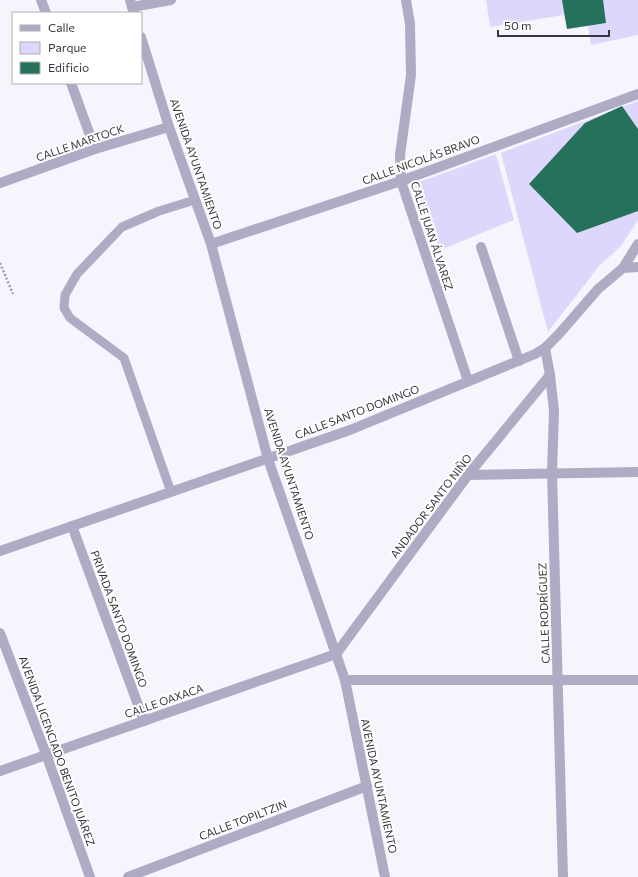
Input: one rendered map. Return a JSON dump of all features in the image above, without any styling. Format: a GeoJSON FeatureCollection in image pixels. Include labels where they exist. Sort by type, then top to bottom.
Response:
{"type":"FeatureCollection","features":[{"type":"Feature","properties":{"kind":"street"},"geometry":{"type":"LineString","coordinates":[[41,0],[46,12]]}},
{"type":"Feature","properties":{"kind":"street"},"geometry":{"type":"LineString","coordinates":[[132,7],[171,0]]}},
{"type":"Feature","properties":{"kind":"street","name":"CALLE JUAN ÁLVAREZ"},"geometry":{"type":"LineString","coordinates":[[406,0],[410,24],[411,75],[400,155],[401,180],[468,381]]}},
{"type":"Feature","properties":{"kind":"street","name":"AVENIDA AYUNTAMIENTO"},"geometry":{"type":"LineString","coordinates":[[142,40],[169,127],[211,244],[268,459],[345,680],[385,877]]}},
{"type":"Feature","properties":{"kind":"street"},"geometry":{"type":"LineString","coordinates":[[71,84],[95,149]]}},
{"type":"Feature","properties":{"kind":"street","name":"CALLE NICOLÁS BRAVO"},"geometry":{"type":"LineString","coordinates":[[211,244],[401,180],[638,94]]}},
{"type":"Feature","properties":{"kind":"street","name":"CALLE MARTOCK"},"geometry":{"type":"LineString","coordinates":[[0,183],[95,149],[169,127]]}},
{"type":"Feature","properties":{"kind":"street"},"geometry":{"type":"LineString","coordinates":[[170,492],[124,358],[70,318],[64,308],[65,295],[77,274],[122,227],[159,211],[195,200]]}},
{"type":"Feature","properties":{"kind":"street","name":"CALLE SANTO DOMINGO"},"geometry":{"type":"LineString","coordinates":[[0,551],[350,430],[535,354],[545,348],[598,289],[623,268],[638,244]]}},
{"type":"Feature","properties":{"kind":"street"},"geometry":{"type":"LineString","coordinates":[[481,247],[519,361]]}},
{"type":"Feature","properties":{"kind":"street"},"geometry":{"type":"LineString","coordinates":[[623,268],[638,267]]}},
{"type":"Feature","properties":{"kind":"street","name":"CALLE RODRÍGUEZ"},"geometry":{"type":"LineString","coordinates":[[545,348],[554,411],[552,473],[563,877]]}},
{"type":"Feature","properties":{"kind":"street","name":"ANDADOR SANTO NIÑO"},"geometry":{"type":"LineString","coordinates":[[336,654],[468,475],[550,375]]}},
{"type":"Feature","properties":{"kind":"street"},"geometry":{"type":"LineString","coordinates":[[468,475],[638,472]]}},
{"type":"Feature","properties":{"kind":"street","name":"PRIVADA SANTO DOMINGO"},"geometry":{"type":"LineString","coordinates":[[72,526],[144,721]]}},
{"type":"Feature","properties":{"kind":"street","name":"AVENIDA LICENCIADO BENITO JUÁREZ"},"geometry":{"type":"LineString","coordinates":[[0,633],[46,754],[90,877]]}},
{"type":"Feature","properties":{"kind":"street","name":"CALLE OAXACA"},"geometry":{"type":"LineString","coordinates":[[0,771],[336,654]]}},
{"type":"Feature","properties":{"kind":"street"},"geometry":{"type":"LineString","coordinates":[[345,680],[638,680]]}},
{"type":"Feature","properties":{"kind":"street","name":"CALLE TOPILTZIN"},"geometry":{"type":"LineString","coordinates":[[128,877],[367,786]]}},
{"type":"Feature","properties":{"kind":"path"},"geometry":{"type":"LineString","coordinates":[[0,263],[13,294]]}},
{"type":"Feature","properties":{"kind":"green space"},"geometry":{"type":"Polygon","coordinates":[[[486,0],[638,0],[638,35],[591,45],[588,26],[567,29],[564,15],[490,27],[486,0]]]}},
{"type":"Feature","properties":{"kind":"green space"},"geometry":{"type":"Polygon","coordinates":[[[638,101],[638,220],[621,246],[600,265],[548,332],[501,153],[638,101]]]}},
{"type":"Feature","properties":{"kind":"green space"},"geometry":{"type":"Polygon","coordinates":[[[496,154],[514,220],[440,250],[414,184],[496,154]]]}},
{"type":"Feature","properties":{"kind":"building"},"geometry":{"type":"Polygon","coordinates":[[[562,0],[603,0],[606,23],[567,29],[562,0]]]}},
{"type":"Feature","properties":{"kind":"building"},"geometry":{"type":"Polygon","coordinates":[[[622,106],[638,129],[638,211],[577,233],[529,184],[585,123],[622,106]]]}}]}
